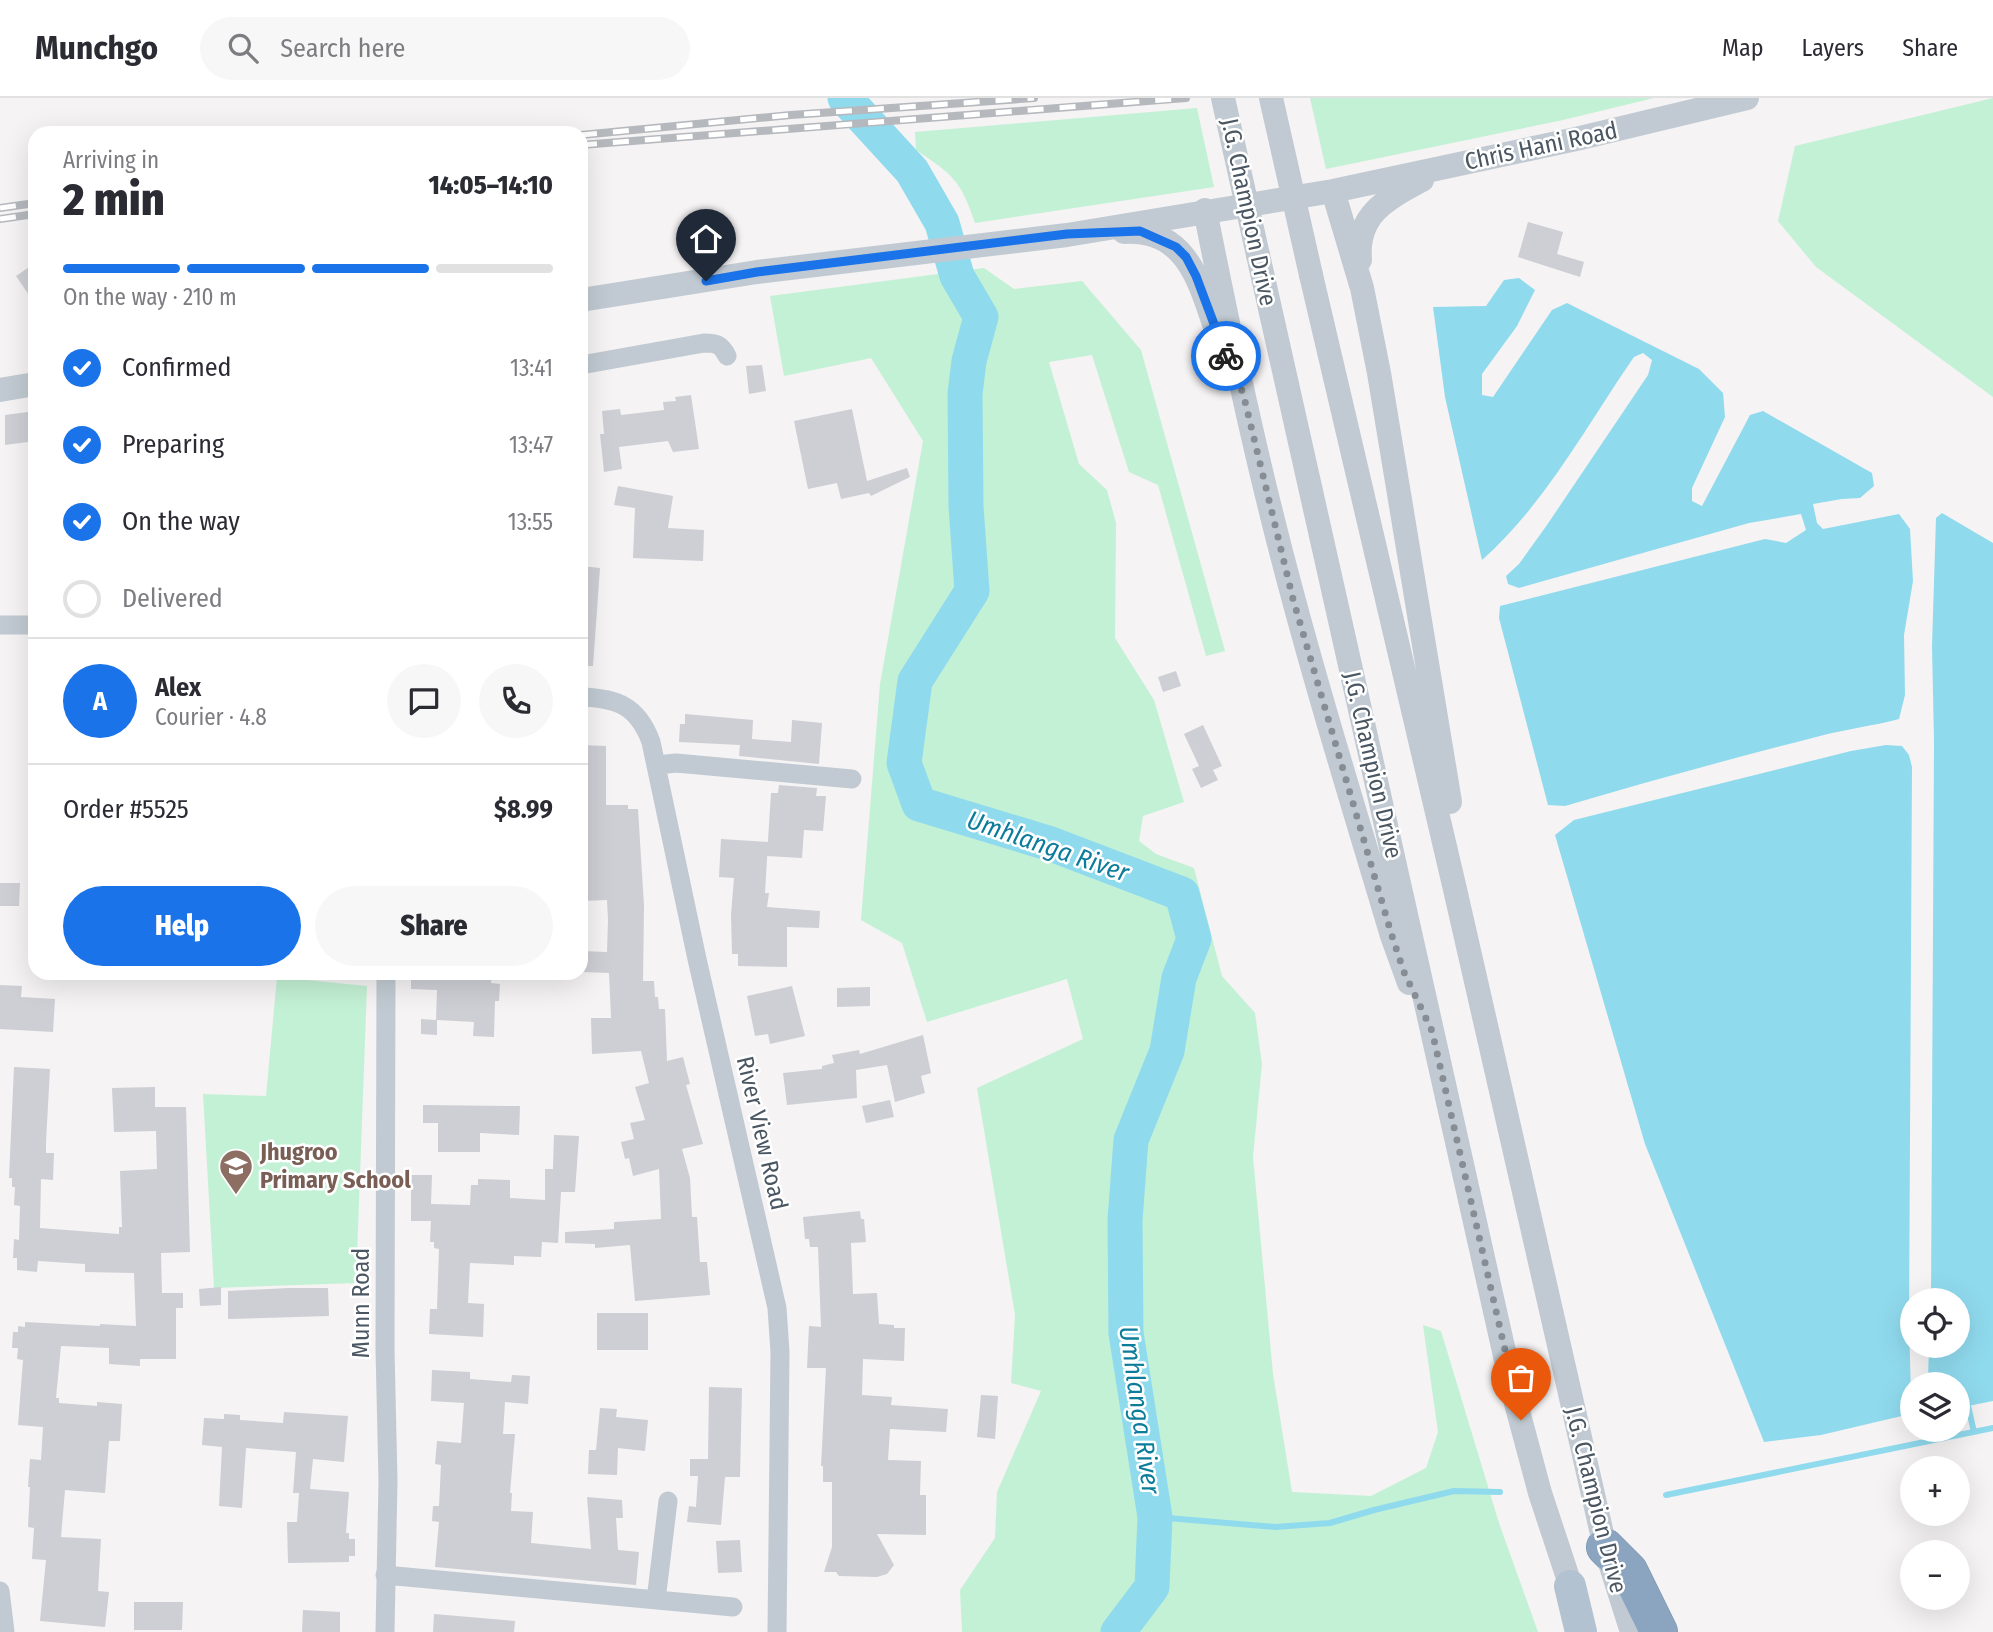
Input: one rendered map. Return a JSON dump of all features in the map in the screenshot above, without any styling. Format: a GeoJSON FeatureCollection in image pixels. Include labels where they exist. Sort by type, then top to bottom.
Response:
{"type":"FeatureCollection","features":[{"type":"Feature","properties":{"kind":"highway"},"geometry":{"type":"LineString","coordinates":[[1605,1547],[1629,1571],[1659,1632]]}},
{"type":"Feature","properties":{"kind":"main road"},"geometry":{"type":"LineString","coordinates":[[1570,1586],[1581,1632]]}},
{"type":"Feature","properties":{"kind":"street","name":"J.G. Champion Drive"},"geometry":{"type":"LineString","coordinates":[[1223,98],[1514,1396],[1540,1493],[1588,1632]]}},
{"type":"Feature","properties":{"kind":"street","name":"J.G. Champion Drive"},"geometry":{"type":"LineString","coordinates":[[1271,98],[1605,1547],[1632,1632]]}},
{"type":"Feature","properties":{"kind":"street","name":"Chris Hani Road"},"geometry":{"type":"LineString","coordinates":[[1067,234],[1333,191],[1576,139],[1747,98]]}},
{"type":"Feature","properties":{"kind":"street"},"geometry":{"type":"LineString","coordinates":[[1444,167],[1401,191],[1371,213],[1362,231],[1359,253],[1362,288],[1396,468],[1441,742],[1454,832],[1454,885]]}},
{"type":"Feature","properties":{"kind":"street"},"geometry":{"type":"LineString","coordinates":[[1333,191],[1362,288]]}},
{"type":"Feature","properties":{"kind":"street"},"geometry":{"type":"LineString","coordinates":[[1205,210],[1243,393],[1293,599],[1392,936],[1404,972],[1432,1031]]}},
{"type":"Feature","properties":{"kind":"street"},"geometry":{"type":"LineString","coordinates":[[588,299],[757,272],[1067,234],[1140,231],[1176,247],[1186,257],[1243,393]]}},
{"type":"Feature","properties":{"kind":"street"},"geometry":{"type":"LineString","coordinates":[[588,364],[716,343],[723,348],[727,356]]}},
{"type":"Feature","properties":{"kind":"street"},"geometry":{"type":"LineString","coordinates":[[0,390],[28,385]]}},
{"type":"Feature","properties":{"kind":"street"},"geometry":{"type":"LineString","coordinates":[[0,625],[28,625]]}},
{"type":"Feature","properties":{"kind":"street","name":"River View Road"},"geometry":{"type":"LineString","coordinates":[[588,697],[617,701],[646,726],[657,765],[696,959],[777,1308],[780,1352],[777,1632]]}},
{"type":"Feature","properties":{"kind":"street"},"geometry":{"type":"LineString","coordinates":[[657,765],[676,763],[852,779]]}},
{"type":"Feature","properties":{"kind":"street","name":"Munn Road"},"geometry":{"type":"LineString","coordinates":[[385,1632],[388,1481],[385,1349],[386,980]]}},
{"type":"Feature","properties":{"kind":"street"},"geometry":{"type":"LineString","coordinates":[[656,1600],[668,1501]]}},
{"type":"Feature","properties":{"kind":"street"},"geometry":{"type":"LineString","coordinates":[[385,1575],[733,1607]]}},
{"type":"Feature","properties":{"kind":"street"},"geometry":{"type":"LineString","coordinates":[[0,1591],[5,1632]]}},
{"type":"Feature","properties":{"kind":"green space"},"geometry":{"type":"Polygon","coordinates":[[[1310,98],[1654,98],[1563,120],[1326,169],[1310,98]]]}},
{"type":"Feature","properties":{"kind":"green space"},"geometry":{"type":"Polygon","coordinates":[[[1993,98],[1993,397],[1816,267],[1778,221],[1795,146],[1993,98]]]}},
{"type":"Feature","properties":{"kind":"green space"},"geometry":{"type":"Polygon","coordinates":[[[1197,108],[1214,187],[975,223],[965,197],[954,179],[916,150],[915,132],[1197,108]]]}},
{"type":"Feature","properties":{"kind":"green space"},"geometry":{"type":"Polygon","coordinates":[[[984,268],[1014,289],[1082,281],[1141,350],[1225,651],[1206,656],[1158,485],[1129,472],[1092,355],[1049,362],[1079,464],[1107,490],[1116,523],[1115,638],[1154,700],[1184,802],[1143,816],[1139,841],[1156,854],[1194,868],[1222,976],[1255,1013],[1262,1064],[1253,1157],[1273,1374],[1292,1492],[1371,1496],[1426,1468],[1438,1432],[1423,1325],[1441,1331],[1499,1523],[1538,1632],[962,1632],[960,1590],[995,1538],[997,1492],[1041,1391],[1011,1383],[1015,1315],[977,1088],[1083,1039],[1067,979],[927,1022],[902,943],[861,920],[880,684],[923,441],[871,358],[784,376],[770,296],[984,268]]]}},
{"type":"Feature","properties":{"kind":"green space"},"geometry":{"type":"Polygon","coordinates":[[[277,980],[367,986],[356,1283],[214,1288],[203,1094],[266,1096],[277,980]]]}},
{"type":"Feature","properties":{"kind":"water"},"geometry":{"type":"Polygon","coordinates":[[[1519,278],[1535,290],[1517,326],[1482,374],[1482,395],[1493,397],[1552,310],[1567,303],[1699,369],[1723,393],[1725,417],[1692,488],[1692,501],[1702,506],[1750,415],[1763,411],[1872,473],[1874,486],[1860,498],[1813,504],[1817,523],[1823,529],[1899,514],[1910,529],[1913,581],[1904,635],[1905,695],[1899,719],[1788,744],[1565,806],[1548,805],[1499,618],[1500,606],[1765,539],[1786,543],[1806,530],[1801,514],[1749,523],[1519,588],[1508,584],[1506,576],[1519,564],[1547,525],[1648,375],[1652,360],[1643,353],[1634,357],[1546,489],[1505,538],[1482,560],[1445,397],[1433,307],[1486,306],[1504,280],[1519,278]]]}},
{"type":"Feature","properties":{"kind":"water"},"geometry":{"type":"Polygon","coordinates":[[[1942,513],[1993,543],[1993,1401],[1970,1406],[1970,1372],[1928,1372],[1929,1358],[1970,1358],[1970,1288],[1931,1288],[1934,742],[1932,646],[1936,518],[1942,513]]]}},
{"type":"Feature","properties":{"kind":"water"},"geometry":{"type":"Polygon","coordinates":[[[1886,745],[1902,746],[1909,755],[1912,767],[1909,1288],[1900,1288],[1900,1358],[1910,1358],[1910,1372],[1900,1372],[1900,1416],[1821,1435],[1764,1442],[1645,1144],[1555,835],[1574,820],[1851,751],[1886,745]]]}},
{"type":"Feature","properties":{"kind":"building"},"geometry":{"type":"Polygon","coordinates":[[[1528,222],[1563,232],[1557,254],[1584,262],[1580,277],[1518,257],[1528,222]]]}},
{"type":"Feature","properties":{"kind":"building"},"geometry":{"type":"Polygon","coordinates":[[[28,268],[28,294],[16,276],[28,268]]]}},
{"type":"Feature","properties":{"kind":"building"},"geometry":{"type":"Polygon","coordinates":[[[762,365],[766,391],[749,394],[746,366],[762,365]]]}},
{"type":"Feature","properties":{"kind":"building"},"geometry":{"type":"Polygon","coordinates":[[[691,395],[699,449],[673,452],[668,441],[619,447],[622,469],[604,472],[600,434],[604,434],[602,411],[620,409],[621,415],[664,410],[663,402],[676,401],[675,397],[691,395]]]}},
{"type":"Feature","properties":{"kind":"building"},"geometry":{"type":"Polygon","coordinates":[[[852,409],[867,481],[907,468],[910,477],[871,496],[869,493],[841,499],[837,483],[808,489],[794,421],[852,409]]]}},
{"type":"Feature","properties":{"kind":"building"},"geometry":{"type":"Polygon","coordinates":[[[28,412],[28,442],[5,445],[5,415],[28,412]]]}},
{"type":"Feature","properties":{"kind":"building"},"geometry":{"type":"Polygon","coordinates":[[[618,486],[673,496],[668,528],[704,530],[703,561],[633,558],[635,508],[614,505],[618,486]]]}},
{"type":"Feature","properties":{"kind":"building"},"geometry":{"type":"Polygon","coordinates":[[[588,567],[600,568],[593,666],[588,666],[588,567]]]}},
{"type":"Feature","properties":{"kind":"building"},"geometry":{"type":"Polygon","coordinates":[[[1176,671],[1181,686],[1163,692],[1158,677],[1176,671]]]}},
{"type":"Feature","properties":{"kind":"building"},"geometry":{"type":"Polygon","coordinates":[[[685,714],[753,720],[752,739],[791,742],[792,720],[822,723],[819,764],[739,756],[740,745],[679,742],[680,724],[685,724],[685,714]]]}},
{"type":"Feature","properties":{"kind":"building"},"geometry":{"type":"Polygon","coordinates":[[[1203,725],[1222,766],[1213,770],[1218,780],[1201,788],[1192,769],[1199,766],[1184,734],[1203,725]]]}},
{"type":"Feature","properties":{"kind":"building"},"geometry":{"type":"Polygon","coordinates":[[[588,745],[606,746],[606,805],[628,805],[628,809],[638,809],[644,906],[643,981],[654,981],[659,1009],[665,1009],[667,1061],[683,1057],[690,1084],[686,1085],[703,1144],[682,1149],[690,1178],[692,1217],[697,1217],[700,1262],[707,1262],[710,1295],[635,1301],[630,1245],[595,1248],[595,1244],[565,1243],[565,1232],[614,1229],[614,1222],[661,1219],[659,1169],[633,1176],[629,1158],[625,1159],[621,1142],[634,1139],[630,1123],[645,1120],[635,1087],[649,1083],[641,1051],[592,1054],[591,1018],[611,1018],[609,973],[588,972],[588,951],[607,952],[607,900],[588,901],[588,745]]]}},
{"type":"Feature","properties":{"kind":"building"},"geometry":{"type":"Polygon","coordinates":[[[779,785],[817,788],[816,796],[826,796],[823,831],[804,830],[802,858],[767,856],[771,793],[778,793],[779,785]]]}},
{"type":"Feature","properties":{"kind":"building"},"geometry":{"type":"Polygon","coordinates":[[[721,839],[768,842],[765,893],[769,893],[767,907],[820,911],[819,928],[787,927],[787,967],[738,966],[738,954],[732,954],[734,878],[719,877],[721,839]]]}},
{"type":"Feature","properties":{"kind":"building"},"geometry":{"type":"Polygon","coordinates":[[[0,883],[20,883],[19,906],[0,906],[0,883]]]}},
{"type":"Feature","properties":{"kind":"building"},"geometry":{"type":"Polygon","coordinates":[[[411,980],[491,980],[491,983],[500,984],[499,1001],[495,1001],[494,1037],[473,1036],[474,1022],[437,1020],[437,1035],[421,1034],[421,1019],[436,1020],[437,990],[411,989],[411,980]]]}},
{"type":"Feature","properties":{"kind":"building"},"geometry":{"type":"Polygon","coordinates":[[[0,985],[22,986],[21,997],[55,999],[53,1032],[0,1029],[0,985]]]}},
{"type":"Feature","properties":{"kind":"building"},"geometry":{"type":"Polygon","coordinates":[[[792,986],[805,1036],[770,1044],[768,1034],[755,1036],[747,996],[792,986]]]}},
{"type":"Feature","properties":{"kind":"building"},"geometry":{"type":"Polygon","coordinates":[[[870,987],[870,1006],[837,1007],[837,988],[870,987]]]}},
{"type":"Feature","properties":{"kind":"building"},"geometry":{"type":"Polygon","coordinates":[[[923,1035],[931,1073],[921,1076],[925,1093],[895,1102],[887,1065],[856,1070],[857,1098],[787,1105],[783,1073],[822,1069],[822,1066],[834,1063],[832,1055],[859,1050],[860,1054],[923,1035]]]}},
{"type":"Feature","properties":{"kind":"building"},"geometry":{"type":"Polygon","coordinates":[[[14,1067],[50,1069],[46,1153],[54,1153],[53,1180],[41,1179],[40,1228],[119,1234],[119,1227],[122,1227],[120,1171],[157,1169],[156,1131],[114,1132],[112,1088],[155,1087],[155,1107],[186,1107],[190,1252],[161,1253],[162,1293],[183,1293],[183,1308],[176,1308],[176,1359],[140,1359],[140,1366],[109,1364],[109,1348],[61,1346],[56,1398],[59,1398],[59,1403],[97,1406],[97,1402],[122,1404],[120,1441],[109,1441],[105,1493],[65,1490],[61,1537],[101,1539],[98,1591],[109,1592],[105,1627],[40,1621],[46,1560],[32,1559],[34,1528],[28,1527],[28,1487],[30,1459],[41,1460],[43,1427],[18,1425],[23,1360],[17,1359],[18,1348],[12,1348],[13,1332],[18,1332],[18,1326],[25,1327],[25,1322],[136,1326],[134,1273],[85,1272],[85,1264],[38,1261],[37,1272],[17,1270],[17,1258],[13,1258],[14,1239],[19,1240],[20,1206],[14,1205],[15,1187],[12,1187],[12,1178],[9,1178],[14,1067]]]}},
{"type":"Feature","properties":{"kind":"building"},"geometry":{"type":"Polygon","coordinates":[[[890,1100],[894,1117],[866,1123],[862,1106],[890,1100]]]}},
{"type":"Feature","properties":{"kind":"building"},"geometry":{"type":"Polygon","coordinates":[[[423,1105],[520,1106],[519,1135],[480,1133],[480,1152],[438,1152],[438,1123],[423,1123],[423,1105]]]}},
{"type":"Feature","properties":{"kind":"building"},"geometry":{"type":"Polygon","coordinates":[[[554,1135],[579,1136],[575,1192],[561,1192],[558,1243],[542,1242],[541,1257],[514,1256],[514,1265],[470,1263],[468,1303],[484,1304],[483,1337],[429,1334],[430,1309],[437,1309],[439,1249],[434,1248],[434,1242],[430,1242],[431,1221],[411,1221],[411,1175],[432,1175],[431,1204],[470,1205],[471,1185],[478,1185],[478,1179],[510,1180],[510,1198],[545,1200],[545,1169],[553,1169],[554,1135]]]}},
{"type":"Feature","properties":{"kind":"building"},"geometry":{"type":"Polygon","coordinates":[[[860,1211],[861,1219],[864,1219],[866,1242],[851,1243],[853,1294],[877,1293],[879,1324],[905,1328],[904,1361],[863,1359],[862,1395],[892,1397],[891,1405],[948,1409],[946,1432],[890,1429],[888,1460],[921,1461],[920,1495],[926,1495],[926,1535],[877,1534],[894,1565],[887,1574],[877,1577],[839,1576],[836,1572],[824,1572],[832,1547],[832,1482],[823,1482],[821,1466],[826,1368],[807,1368],[809,1326],[821,1327],[818,1247],[810,1247],[809,1239],[805,1239],[803,1217],[860,1211]]]}},
{"type":"Feature","properties":{"kind":"building"},"geometry":{"type":"Polygon","coordinates":[[[221,1287],[221,1305],[200,1306],[199,1289],[221,1287]]]}},
{"type":"Feature","properties":{"kind":"building"},"geometry":{"type":"Polygon","coordinates":[[[328,1288],[329,1316],[228,1319],[228,1291],[328,1288]]]}},
{"type":"Feature","properties":{"kind":"building"},"geometry":{"type":"Polygon","coordinates":[[[597,1313],[648,1313],[648,1350],[597,1350],[597,1313]]]}},
{"type":"Feature","properties":{"kind":"building"},"geometry":{"type":"Polygon","coordinates":[[[432,1370],[470,1372],[470,1379],[511,1382],[512,1375],[530,1376],[528,1404],[505,1402],[503,1434],[515,1434],[511,1511],[533,1512],[531,1543],[591,1549],[587,1497],[622,1500],[623,1518],[616,1518],[618,1550],[639,1552],[636,1585],[435,1567],[439,1522],[432,1521],[433,1506],[439,1506],[441,1465],[435,1464],[437,1441],[461,1443],[464,1403],[431,1401],[432,1370]]]}},
{"type":"Feature","properties":{"kind":"building"},"geometry":{"type":"Polygon","coordinates":[[[709,1387],[742,1388],[740,1477],[725,1477],[721,1525],[687,1522],[689,1506],[696,1507],[698,1476],[690,1476],[690,1459],[708,1459],[709,1387]]]}},
{"type":"Feature","properties":{"kind":"building"},"geometry":{"type":"Polygon","coordinates":[[[981,1395],[998,1396],[995,1439],[977,1437],[981,1395]]]}},
{"type":"Feature","properties":{"kind":"building"},"geometry":{"type":"Polygon","coordinates":[[[600,1408],[617,1409],[616,1417],[648,1420],[645,1451],[618,1448],[617,1475],[588,1474],[589,1450],[596,1450],[600,1408]]]}},
{"type":"Feature","properties":{"kind":"building"},"geometry":{"type":"Polygon","coordinates":[[[284,1412],[348,1416],[344,1462],[313,1459],[310,1489],[349,1492],[346,1533],[349,1533],[349,1539],[355,1539],[355,1556],[349,1556],[349,1562],[288,1563],[287,1522],[297,1522],[299,1493],[293,1493],[296,1452],[246,1448],[242,1508],[219,1506],[222,1447],[202,1445],[204,1418],[224,1419],[224,1414],[240,1415],[240,1420],[283,1423],[284,1412]]]}},
{"type":"Feature","properties":{"kind":"building"},"geometry":{"type":"Polygon","coordinates":[[[740,1540],[742,1572],[718,1573],[716,1541],[740,1540]]]}},
{"type":"Feature","properties":{"kind":"building"},"geometry":{"type":"Polygon","coordinates":[[[134,1602],[183,1602],[182,1630],[134,1630],[134,1602]]]}},
{"type":"Feature","properties":{"kind":"building"},"geometry":{"type":"Polygon","coordinates":[[[303,1610],[340,1612],[340,1632],[302,1632],[303,1610]]]}},
{"type":"Feature","properties":{"kind":"building"},"geometry":{"type":"Polygon","coordinates":[[[434,1614],[515,1621],[514,1632],[433,1632],[434,1614]]]}},
{"type":"Feature","properties":{"kind":"waterway","name":"Umhlanga River"},"geometry":{"type":"LineString","coordinates":[[845,98],[912,171],[942,223],[957,276],[981,317],[969,361],[965,394],[966,506],[972,591],[915,681],[904,763],[919,804],[1051,844],[1182,894],[1194,939],[1179,978],[1167,1051],[1131,1140],[1125,1220],[1126,1333],[1155,1517],[1152,1587],[1118,1632]]}},
{"type":"Feature","properties":{"kind":"waterway"},"geometry":{"type":"LineString","coordinates":[[1970,1415],[1974,1432]]}},
{"type":"Feature","properties":{"kind":"waterway"},"geometry":{"type":"LineString","coordinates":[[1666,1495],[1993,1428]]}},
{"type":"Feature","properties":{"kind":"waterway"},"geometry":{"type":"LineString","coordinates":[[1155,1517],[1275,1527],[1330,1523],[1454,1491],[1500,1492]]}},
{"type":"Feature","properties":{"kind":"railway"},"geometry":{"type":"LineString","coordinates":[[588,134],[791,115],[1034,98]]}},
{"type":"Feature","properties":{"kind":"railway"},"geometry":{"type":"LineString","coordinates":[[588,144],[1186,98]]}},
{"type":"Feature","properties":{"kind":"railway"},"geometry":{"type":"LineString","coordinates":[[0,208],[28,204]]}},
{"type":"Feature","properties":{"kind":"railway"},"geometry":{"type":"LineString","coordinates":[[0,219],[28,215]]}},
{"type":"Feature","properties":{"kind":"way so far"},"geometry":{"type":"LineString","coordinates":[[1226,356],[1243,393],[1293,599],[1392,936],[1404,972],[1432,1031],[1521,1420]]}},
{"type":"Feature","properties":{"kind":"place","name":"Jhugroo Primary School"},"geometry":{"type":"Point","coordinates":[236,1196]}},
{"type":"Feature","properties":{"kind":"route"},"geometry":{"type":"LineString","coordinates":[[706,281],[757,272],[1067,234],[1140,231],[1159,237],[1186,257],[1196,276],[1226,356]]}}]}
